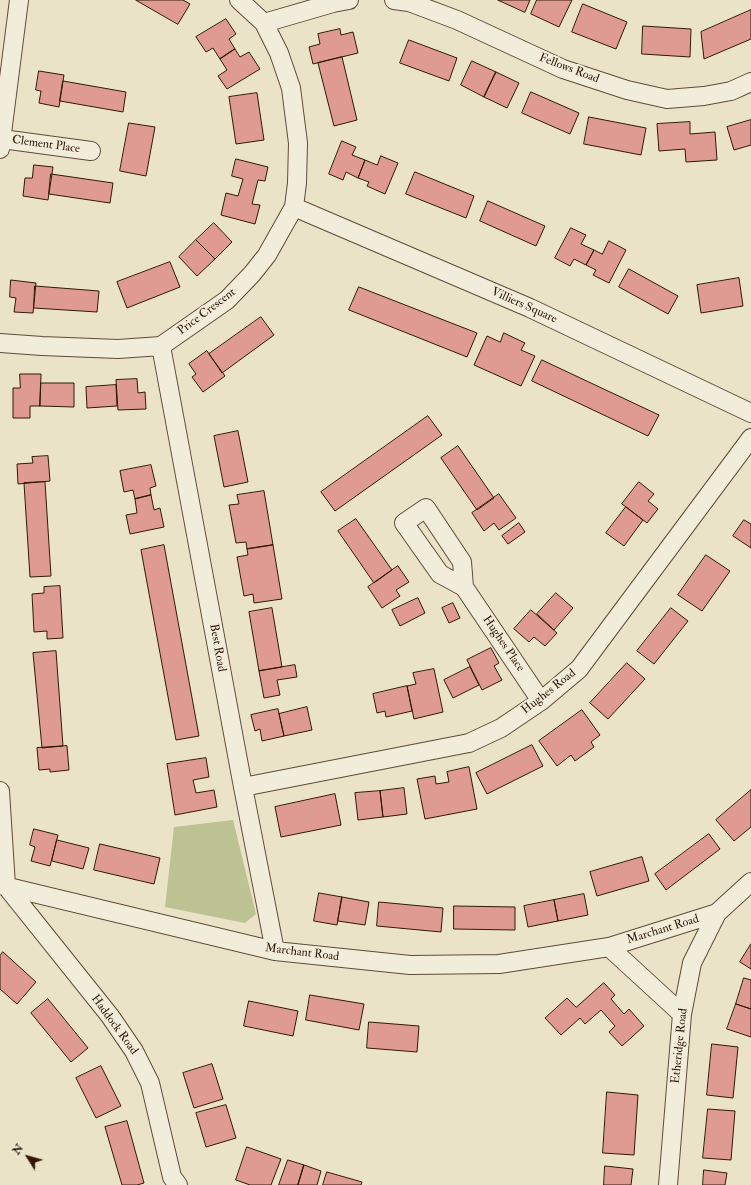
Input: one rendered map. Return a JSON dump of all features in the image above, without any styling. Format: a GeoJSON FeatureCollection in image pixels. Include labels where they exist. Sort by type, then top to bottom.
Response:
{"type":"FeatureCollection","features":[{"type":"Feature","properties":{"kind":"street"},"geometry":{"type":"LineString","coordinates":[[1,144],[19,0]]}},
{"type":"Feature","properties":{"kind":"street","name":"Price Crescent"},"geometry":{"type":"LineString","coordinates":[[161,346],[227,300],[252,274],[267,255],[294,207],[297,183],[298,143],[291,88],[279,54],[264,23],[239,0]]}},
{"type":"Feature","properties":{"kind":"street"},"geometry":{"type":"LineString","coordinates":[[264,23],[332,3],[349,0]]}},
{"type":"Feature","properties":{"kind":"street","name":"Fellows Road"},"geometry":{"type":"LineString","coordinates":[[404,1],[457,20],[563,69],[627,90],[667,99],[704,96],[731,91],[751,82]]}},
{"type":"Feature","properties":{"kind":"street","name":"Clement Place"},"geometry":{"type":"LineString","coordinates":[[1,144],[91,151]]}},
{"type":"Feature","properties":{"kind":"street","name":"Villiers Square"},"geometry":{"type":"LineString","coordinates":[[294,207],[530,308],[751,413]]}},
{"type":"Feature","properties":{"kind":"street"},"geometry":{"type":"LineString","coordinates":[[0,343],[118,349],[161,346]]}},
{"type":"Feature","properties":{"kind":"street","name":"Best Road"},"geometry":{"type":"LineString","coordinates":[[161,346],[275,951]]}},
{"type":"Feature","properties":{"kind":"street","name":"Hughes Road"},"geometry":{"type":"LineString","coordinates":[[243,787],[469,743],[501,728],[541,701],[579,669],[751,438]]}},
{"type":"Feature","properties":{"kind":"street","name":"Hughes Place"},"geometry":{"type":"LineString","coordinates":[[464,587],[541,701]]}},
{"type":"Feature","properties":{"kind":"street"},"geometry":{"type":"LineString","coordinates":[[0,791],[3,886]]}},
{"type":"Feature","properties":{"kind":"street"},"geometry":{"type":"LineString","coordinates":[[717,913],[751,882]]}},
{"type":"Feature","properties":{"kind":"street","name":"Marchant Road"},"geometry":{"type":"LineString","coordinates":[[3,886],[275,951],[410,965],[499,964],[609,947],[717,913]]}},
{"type":"Feature","properties":{"kind":"street","name":"Haddock Road"},"geometry":{"type":"LineString","coordinates":[[3,886],[110,1016],[134,1051],[150,1083],[172,1177],[178,1185]]}},
{"type":"Feature","properties":{"kind":"street","name":"Etheridge Road"},"geometry":{"type":"LineString","coordinates":[[668,1185],[682,1014],[692,963],[717,913]]}},
{"type":"Feature","properties":{"kind":"street","name":"Marchant Road"},"geometry":{"type":"LineString","coordinates":[[609,947],[682,1014]]}},
{"type":"Feature","properties":{"kind":"green space"},"geometry":{"type":"Polygon","coordinates":[[[233,820],[256,914],[245,923],[165,907],[174,827],[233,820]]]}},
{"type":"Feature","properties":{"kind":"building"},"geometry":{"type":"Polygon","coordinates":[[[136,0],[183,0],[190,4],[178,24],[136,0]]]}},
{"type":"Feature","properties":{"kind":"building"},"geometry":{"type":"Polygon","coordinates":[[[498,0],[530,0],[525,12],[498,0]]]}},
{"type":"Feature","properties":{"kind":"building"},"geometry":{"type":"Polygon","coordinates":[[[537,0],[572,0],[559,27],[531,14],[537,0]]]}},
{"type":"Feature","properties":{"kind":"building"},"geometry":{"type":"Polygon","coordinates":[[[583,4],[627,22],[616,49],[572,32],[583,4]]]}},
{"type":"Feature","properties":{"kind":"building"},"geometry":{"type":"Polygon","coordinates":[[[751,10],[751,39],[704,59],[701,32],[751,10]]]}},
{"type":"Feature","properties":{"kind":"building"},"geometry":{"type":"Polygon","coordinates":[[[226,19],[236,34],[229,39],[235,49],[220,59],[213,48],[206,52],[196,37],[226,19]]]}},
{"type":"Feature","properties":{"kind":"building"},"geometry":{"type":"Polygon","coordinates":[[[643,26],[691,29],[690,57],[642,54],[643,26]]]}},
{"type":"Feature","properties":{"kind":"building"},"geometry":{"type":"Polygon","coordinates":[[[340,29],[341,35],[353,32],[358,53],[313,64],[309,47],[320,44],[318,34],[340,29]]]}},
{"type":"Feature","properties":{"kind":"building"},"geometry":{"type":"Polygon","coordinates":[[[409,40],[457,58],[449,81],[400,63],[409,40]]]}},
{"type":"Feature","properties":{"kind":"building"},"geometry":{"type":"Polygon","coordinates":[[[235,49],[240,57],[249,52],[260,69],[227,89],[218,76],[227,70],[220,59],[235,49]]]}},
{"type":"Feature","properties":{"kind":"building"},"geometry":{"type":"Polygon","coordinates":[[[342,57],[357,120],[334,126],[318,63],[342,57]]]}},
{"type":"Feature","properties":{"kind":"building"},"geometry":{"type":"Polygon","coordinates":[[[472,61],[496,72],[484,97],[461,85],[472,61]]]}},
{"type":"Feature","properties":{"kind":"building"},"geometry":{"type":"Polygon","coordinates":[[[39,71],[64,75],[59,107],[39,103],[41,91],[36,90],[39,71]]]}},
{"type":"Feature","properties":{"kind":"building"},"geometry":{"type":"Polygon","coordinates":[[[496,72],[519,83],[507,108],[484,97],[496,72]]]}},
{"type":"Feature","properties":{"kind":"building"},"geometry":{"type":"Polygon","coordinates":[[[63,81],[126,92],[123,112],[60,101],[63,81]]]}},
{"type":"Feature","properties":{"kind":"building"},"geometry":{"type":"Polygon","coordinates":[[[531,92],[579,113],[570,134],[522,113],[531,92]]]}},
{"type":"Feature","properties":{"kind":"building"},"geometry":{"type":"Polygon","coordinates":[[[257,93],[264,140],[236,144],[229,97],[257,93]]]}},
{"type":"Feature","properties":{"kind":"building"},"geometry":{"type":"Polygon","coordinates":[[[589,117],[646,128],[641,155],[584,144],[589,117]]]}},
{"type":"Feature","properties":{"kind":"building"},"geometry":{"type":"Polygon","coordinates":[[[751,120],[751,145],[734,150],[727,127],[751,120]]]}},
{"type":"Feature","properties":{"kind":"building"},"geometry":{"type":"Polygon","coordinates":[[[690,122],[690,134],[715,132],[717,160],[686,162],[685,149],[659,151],[657,124],[690,122]]]}},
{"type":"Feature","properties":{"kind":"building"},"geometry":{"type":"Polygon","coordinates":[[[129,123],[155,127],[146,176],[120,171],[129,123]]]}},
{"type":"Feature","properties":{"kind":"building"},"geometry":{"type":"Polygon","coordinates":[[[342,141],[356,147],[352,155],[365,160],[358,178],[346,172],[343,180],[329,174],[342,141]]]}},
{"type":"Feature","properties":{"kind":"building"},"geometry":{"type":"Polygon","coordinates":[[[381,156],[398,163],[385,194],[367,186],[369,182],[358,178],[365,160],[377,165],[381,156]]]}},
{"type":"Feature","properties":{"kind":"building"},"geometry":{"type":"Polygon","coordinates":[[[236,159],[268,167],[265,181],[258,180],[252,204],[260,205],[255,224],[221,215],[226,193],[238,196],[243,179],[232,176],[236,159]]]}},
{"type":"Feature","properties":{"kind":"building"},"geometry":{"type":"Polygon","coordinates":[[[34,165],[53,167],[48,200],[23,196],[25,178],[32,178],[34,165]]]}},
{"type":"Feature","properties":{"kind":"building"},"geometry":{"type":"Polygon","coordinates":[[[415,172],[474,196],[466,218],[406,194],[415,172]]]}},
{"type":"Feature","properties":{"kind":"building"},"geometry":{"type":"Polygon","coordinates":[[[51,174],[113,183],[110,203],[49,194],[51,174]]]}},
{"type":"Feature","properties":{"kind":"building"},"geometry":{"type":"Polygon","coordinates":[[[488,201],[545,226],[536,246],[480,221],[488,201]]]}},
{"type":"Feature","properties":{"kind":"building"},"geometry":{"type":"Polygon","coordinates":[[[214,223],[232,242],[215,259],[196,240],[214,223]]]}},
{"type":"Feature","properties":{"kind":"building"},"geometry":{"type":"Polygon","coordinates":[[[571,228],[586,235],[581,244],[594,250],[586,265],[574,259],[570,266],[555,258],[571,228]]]}},
{"type":"Feature","properties":{"kind":"building"},"geometry":{"type":"Polygon","coordinates":[[[196,240],[215,259],[197,276],[179,257],[196,240]]]}},
{"type":"Feature","properties":{"kind":"building"},"geometry":{"type":"Polygon","coordinates":[[[609,241],[626,250],[609,283],[593,275],[596,270],[586,265],[594,250],[602,254],[609,241]]]}},
{"type":"Feature","properties":{"kind":"building"},"geometry":{"type":"Polygon","coordinates":[[[170,262],[180,287],[127,308],[117,282],[170,262]]]}},
{"type":"Feature","properties":{"kind":"building"},"geometry":{"type":"Polygon","coordinates":[[[629,269],[678,296],[668,314],[619,287],[629,269]]]}},
{"type":"Feature","properties":{"kind":"building"},"geometry":{"type":"Polygon","coordinates":[[[739,278],[743,306],[701,313],[697,285],[739,278]]]}},
{"type":"Feature","properties":{"kind":"building"},"geometry":{"type":"Polygon","coordinates":[[[11,280],[36,283],[33,313],[14,312],[16,298],[10,297],[11,280]]]}},
{"type":"Feature","properties":{"kind":"building"},"geometry":{"type":"Polygon","coordinates":[[[35,286],[99,291],[97,312],[34,308],[35,286]]]}},
{"type":"Feature","properties":{"kind":"building"},"geometry":{"type":"Polygon","coordinates":[[[359,287],[477,333],[467,357],[349,310],[359,287]]]}},
{"type":"Feature","properties":{"kind":"building"},"geometry":{"type":"Polygon","coordinates":[[[261,317],[274,335],[222,373],[209,354],[261,317]]]}},
{"type":"Feature","properties":{"kind":"building"},"geometry":{"type":"Polygon","coordinates":[[[504,333],[525,343],[521,350],[535,356],[521,386],[474,365],[487,336],[500,342],[504,333]]]}},
{"type":"Feature","properties":{"kind":"building"},"geometry":{"type":"Polygon","coordinates":[[[207,351],[225,376],[203,392],[192,377],[196,374],[189,364],[207,351]]]}},
{"type":"Feature","properties":{"kind":"building"},"geometry":{"type":"Polygon","coordinates":[[[542,360],[659,415],[648,436],[532,381],[542,360]]]}},
{"type":"Feature","properties":{"kind":"building"},"geometry":{"type":"Polygon","coordinates":[[[20,374],[41,374],[40,406],[30,406],[30,418],[13,418],[13,388],[20,388],[20,374]]]}},
{"type":"Feature","properties":{"kind":"building"},"geometry":{"type":"Polygon","coordinates":[[[137,379],[138,393],[145,392],[146,409],[118,410],[116,380],[137,379]]]}},
{"type":"Feature","properties":{"kind":"building"},"geometry":{"type":"Polygon","coordinates":[[[41,383],[74,383],[74,407],[40,406],[41,383]]]}},
{"type":"Feature","properties":{"kind":"building"},"geometry":{"type":"Polygon","coordinates":[[[116,385],[117,406],[87,408],[86,387],[116,385]]]}},
{"type":"Feature","properties":{"kind":"building"},"geometry":{"type":"Polygon","coordinates":[[[428,416],[442,435],[335,511],[321,492],[428,416]]]}},
{"type":"Feature","properties":{"kind":"building"},"geometry":{"type":"Polygon","coordinates":[[[238,431],[248,482],[224,487],[214,436],[238,431]]]}},
{"type":"Feature","properties":{"kind":"building"},"geometry":{"type":"Polygon","coordinates":[[[458,446],[494,498],[477,510],[441,458],[458,446]]]}},
{"type":"Feature","properties":{"kind":"building"},"geometry":{"type":"Polygon","coordinates":[[[48,456],[50,481],[18,484],[17,464],[33,463],[32,457],[48,456]]]}},
{"type":"Feature","properties":{"kind":"building"},"geometry":{"type":"Polygon","coordinates":[[[151,465],[156,486],[150,488],[151,495],[135,499],[133,490],[124,492],[120,471],[151,465]]]}},
{"type":"Feature","properties":{"kind":"building"},"geometry":{"type":"Polygon","coordinates":[[[45,482],[51,576],[30,577],[24,483],[45,482]]]}},
{"type":"Feature","properties":{"kind":"building"},"geometry":{"type":"Polygon","coordinates":[[[639,482],[654,494],[648,501],[658,509],[647,523],[622,504],[639,482]]]}},
{"type":"Feature","properties":{"kind":"building"},"geometry":{"type":"Polygon","coordinates":[[[264,491],[273,545],[247,549],[246,542],[236,543],[229,505],[239,504],[237,495],[264,491]]]}},
{"type":"Feature","properties":{"kind":"building"},"geometry":{"type":"Polygon","coordinates":[[[499,494],[516,518],[499,530],[494,523],[484,531],[472,513],[499,494]]]}},
{"type":"Feature","properties":{"kind":"building"},"geometry":{"type":"Polygon","coordinates":[[[151,495],[154,510],[160,508],[164,527],[130,534],[126,515],[137,513],[135,499],[151,495]]]}},
{"type":"Feature","properties":{"kind":"building"},"geometry":{"type":"Polygon","coordinates":[[[626,507],[643,520],[624,546],[606,533],[626,507]]]}},
{"type":"Feature","properties":{"kind":"building"},"geometry":{"type":"Polygon","coordinates":[[[356,519],[392,570],[374,583],[338,531],[356,519]]]}},
{"type":"Feature","properties":{"kind":"building"},"geometry":{"type":"Polygon","coordinates":[[[744,520],[751,524],[751,548],[733,536],[744,520]]]}},
{"type":"Feature","properties":{"kind":"building"},"geometry":{"type":"Polygon","coordinates":[[[519,523],[525,532],[508,544],[502,536],[519,523]]]}},
{"type":"Feature","properties":{"kind":"building"},"geometry":{"type":"Polygon","coordinates":[[[164,545],[199,736],[176,740],[141,550],[164,545]]]}},
{"type":"Feature","properties":{"kind":"building"},"geometry":{"type":"Polygon","coordinates":[[[273,545],[282,599],[254,603],[253,594],[244,596],[237,557],[248,555],[247,549],[273,545]]]}},
{"type":"Feature","properties":{"kind":"building"},"geometry":{"type":"Polygon","coordinates":[[[706,555],[730,571],[702,611],[678,595],[706,555]]]}},
{"type":"Feature","properties":{"kind":"building"},"geometry":{"type":"Polygon","coordinates":[[[398,566],[409,582],[396,590],[400,596],[382,608],[368,587],[398,566]]]}},
{"type":"Feature","properties":{"kind":"building"},"geometry":{"type":"Polygon","coordinates":[[[60,586],[63,638],[47,639],[47,631],[34,632],[32,594],[44,593],[44,587],[60,586]]]}},
{"type":"Feature","properties":{"kind":"building"},"geometry":{"type":"Polygon","coordinates":[[[556,593],[573,608],[554,630],[537,614],[556,593]]]}},
{"type":"Feature","properties":{"kind":"building"},"geometry":{"type":"Polygon","coordinates":[[[418,598],[425,613],[400,626],[392,610],[418,598]]]}},
{"type":"Feature","properties":{"kind":"building"},"geometry":{"type":"Polygon","coordinates":[[[453,603],[460,618],[449,623],[442,608],[453,603]]]}},
{"type":"Feature","properties":{"kind":"building"},"geometry":{"type":"Polygon","coordinates":[[[272,608],[282,667],[259,671],[249,612],[272,608]]]}},
{"type":"Feature","properties":{"kind":"building"},"geometry":{"type":"Polygon","coordinates":[[[671,608],[688,621],[654,664],[637,651],[671,608]]]}},
{"type":"Feature","properties":{"kind":"building"},"geometry":{"type":"Polygon","coordinates":[[[531,610],[557,633],[545,646],[534,637],[529,642],[514,629],[531,610]]]}},
{"type":"Feature","properties":{"kind":"building"},"geometry":{"type":"Polygon","coordinates":[[[491,648],[499,663],[494,666],[502,680],[482,690],[467,660],[491,648]]]}},
{"type":"Feature","properties":{"kind":"building"},"geometry":{"type":"Polygon","coordinates":[[[56,651],[63,746],[42,748],[33,653],[56,651]]]}},
{"type":"Feature","properties":{"kind":"building"},"geometry":{"type":"Polygon","coordinates":[[[627,663],[645,679],[608,719],[590,703],[627,663]]]}},
{"type":"Feature","properties":{"kind":"building"},"geometry":{"type":"Polygon","coordinates":[[[295,665],[297,677],[277,680],[280,695],[264,698],[259,671],[295,665]]]}},
{"type":"Feature","properties":{"kind":"building"},"geometry":{"type":"Polygon","coordinates":[[[470,667],[479,685],[453,698],[444,680],[470,667]]]}},
{"type":"Feature","properties":{"kind":"building"},"geometry":{"type":"Polygon","coordinates":[[[434,669],[443,712],[414,719],[407,686],[416,684],[413,673],[434,669]]]}},
{"type":"Feature","properties":{"kind":"building"},"geometry":{"type":"Polygon","coordinates":[[[407,686],[412,711],[386,717],[385,711],[377,713],[373,694],[407,686]]]}},
{"type":"Feature","properties":{"kind":"building"},"geometry":{"type":"Polygon","coordinates":[[[307,707],[312,730],[284,736],[279,714],[307,707]]]}},
{"type":"Feature","properties":{"kind":"building"},"geometry":{"type":"Polygon","coordinates":[[[278,709],[284,736],[262,741],[260,729],[255,731],[251,715],[278,709]]]}},
{"type":"Feature","properties":{"kind":"building"},"geometry":{"type":"Polygon","coordinates":[[[582,710],[600,735],[591,742],[594,747],[575,761],[571,755],[557,766],[539,741],[582,710]]]}},
{"type":"Feature","properties":{"kind":"building"},"geometry":{"type":"Polygon","coordinates":[[[532,745],[543,766],[487,794],[476,773],[532,745]]]}},
{"type":"Feature","properties":{"kind":"building"},"geometry":{"type":"Polygon","coordinates":[[[67,746],[69,770],[50,772],[50,769],[39,770],[37,748],[67,746]]]}},
{"type":"Feature","properties":{"kind":"building"},"geometry":{"type":"Polygon","coordinates":[[[206,758],[209,777],[193,780],[196,793],[214,790],[217,807],[175,815],[167,764],[206,758]]]}},
{"type":"Feature","properties":{"kind":"building"},"geometry":{"type":"Polygon","coordinates":[[[469,767],[477,809],[425,819],[417,779],[435,776],[436,784],[449,782],[447,772],[469,767]]]}},
{"type":"Feature","properties":{"kind":"building"},"geometry":{"type":"Polygon","coordinates":[[[404,788],[407,814],[383,817],[380,791],[404,788]]]}},
{"type":"Feature","properties":{"kind":"building"},"geometry":{"type":"Polygon","coordinates":[[[751,790],[751,827],[734,841],[716,820],[751,790]]]}},
{"type":"Feature","properties":{"kind":"building"},"geometry":{"type":"Polygon","coordinates":[[[380,791],[383,817],[358,820],[355,793],[380,791]]]}},
{"type":"Feature","properties":{"kind":"building"},"geometry":{"type":"Polygon","coordinates":[[[335,794],[341,825],[281,837],[275,807],[335,794]]]}},
{"type":"Feature","properties":{"kind":"building"},"geometry":{"type":"Polygon","coordinates":[[[34,829],[58,835],[50,866],[31,861],[35,847],[30,845],[34,829]]]}},
{"type":"Feature","properties":{"kind":"building"},"geometry":{"type":"Polygon","coordinates":[[[709,834],[720,849],[666,890],[655,874],[709,834]]]}},
{"type":"Feature","properties":{"kind":"building"},"geometry":{"type":"Polygon","coordinates":[[[57,840],[89,848],[83,869],[52,861],[57,840]]]}},
{"type":"Feature","properties":{"kind":"building"},"geometry":{"type":"Polygon","coordinates":[[[100,844],[160,858],[154,884],[94,870],[100,844]]]}},
{"type":"Feature","properties":{"kind":"building"},"geometry":{"type":"Polygon","coordinates":[[[642,857],[649,881],[597,896],[590,872],[642,857]]]}},
{"type":"Feature","properties":{"kind":"building"},"geometry":{"type":"Polygon","coordinates":[[[319,893],[342,897],[337,925],[314,921],[319,893]]]}},
{"type":"Feature","properties":{"kind":"building"},"geometry":{"type":"Polygon","coordinates":[[[584,894],[588,915],[558,921],[554,900],[584,894]]]}},
{"type":"Feature","properties":{"kind":"building"},"geometry":{"type":"Polygon","coordinates":[[[342,897],[369,902],[365,925],[338,921],[342,897]]]}},
{"type":"Feature","properties":{"kind":"building"},"geometry":{"type":"Polygon","coordinates":[[[554,900],[558,921],[528,927],[524,906],[554,900]]]}},
{"type":"Feature","properties":{"kind":"building"},"geometry":{"type":"Polygon","coordinates":[[[379,902],[443,908],[441,932],[377,926],[379,902]]]}},
{"type":"Feature","properties":{"kind":"building"},"geometry":{"type":"Polygon","coordinates":[[[454,906],[515,907],[515,930],[454,929],[454,906]]]}},
{"type":"Feature","properties":{"kind":"building"},"geometry":{"type":"Polygon","coordinates":[[[751,944],[751,969],[740,962],[751,944]]]}},
{"type":"Feature","properties":{"kind":"building"},"geometry":{"type":"Polygon","coordinates":[[[3,952],[36,982],[17,1004],[0,989],[0,956],[3,952]]]}},
{"type":"Feature","properties":{"kind":"building"},"geometry":{"type":"Polygon","coordinates":[[[744,978],[751,980],[751,1009],[736,1004],[744,978]]]}},
{"type":"Feature","properties":{"kind":"building"},"geometry":{"type":"Polygon","coordinates":[[[604,983],[615,995],[611,999],[624,1014],[629,1009],[644,1026],[622,1046],[609,1032],[615,1026],[601,1010],[585,1024],[580,1018],[561,1035],[545,1018],[567,998],[576,1007],[604,983]]]}},
{"type":"Feature","properties":{"kind":"building"},"geometry":{"type":"Polygon","coordinates":[[[310,995],[364,1004],[359,1030],[306,1020],[310,995]]]}},
{"type":"Feature","properties":{"kind":"building"},"geometry":{"type":"Polygon","coordinates":[[[48,999],[88,1048],[71,1062],[31,1013],[48,999]]]}},
{"type":"Feature","properties":{"kind":"building"},"geometry":{"type":"Polygon","coordinates":[[[249,1001],[298,1011],[293,1036],[244,1026],[249,1001]]]}},
{"type":"Feature","properties":{"kind":"building"},"geometry":{"type":"Polygon","coordinates":[[[736,1004],[751,1009],[751,1037],[727,1029],[736,1004]]]}},
{"type":"Feature","properties":{"kind":"building"},"geometry":{"type":"Polygon","coordinates":[[[369,1022],[419,1026],[417,1052],[367,1048],[369,1022]]]}},
{"type":"Feature","properties":{"kind":"building"},"geometry":{"type":"Polygon","coordinates":[[[712,1044],[738,1047],[733,1098],[707,1095],[712,1044]]]}},
{"type":"Feature","properties":{"kind":"building"},"geometry":{"type":"Polygon","coordinates":[[[212,1064],[223,1099],[194,1108],[183,1073],[212,1064]]]}},
{"type":"Feature","properties":{"kind":"building"},"geometry":{"type":"Polygon","coordinates":[[[101,1066],[121,1106],[96,1118],[76,1078],[101,1066]]]}},
{"type":"Feature","properties":{"kind":"building"},"geometry":{"type":"Polygon","coordinates":[[[607,1092],[638,1095],[634,1155],[603,1153],[607,1092]]]}},
{"type":"Feature","properties":{"kind":"building"},"geometry":{"type":"Polygon","coordinates":[[[226,1105],[236,1138],[206,1147],[196,1113],[226,1105]]]}},
{"type":"Feature","properties":{"kind":"building"},"geometry":{"type":"Polygon","coordinates":[[[708,1109],[735,1111],[731,1160],[703,1158],[708,1109]]]}},
{"type":"Feature","properties":{"kind":"building"},"geometry":{"type":"Polygon","coordinates":[[[127,1121],[144,1183],[137,1185],[122,1185],[105,1127],[127,1121]]]}},
{"type":"Feature","properties":{"kind":"building"},"geometry":{"type":"Polygon","coordinates":[[[247,1147],[281,1159],[271,1185],[250,1185],[236,1180],[247,1147]]]}},
{"type":"Feature","properties":{"kind":"building"},"geometry":{"type":"Polygon","coordinates":[[[288,1160],[304,1165],[298,1185],[279,1185],[288,1160]]]}},
{"type":"Feature","properties":{"kind":"building"},"geometry":{"type":"Polygon","coordinates":[[[304,1165],[321,1171],[317,1185],[298,1185],[304,1165]]]}},
{"type":"Feature","properties":{"kind":"building"},"geometry":{"type":"Polygon","coordinates":[[[605,1166],[633,1169],[631,1185],[604,1185],[605,1166]]]}},
{"type":"Feature","properties":{"kind":"building"},"geometry":{"type":"Polygon","coordinates":[[[704,1170],[727,1173],[725,1185],[703,1185],[704,1170]]]}},
{"type":"Feature","properties":{"kind":"building"},"geometry":{"type":"Polygon","coordinates":[[[327,1172],[362,1182],[361,1185],[323,1185],[327,1172]]]}}]}
